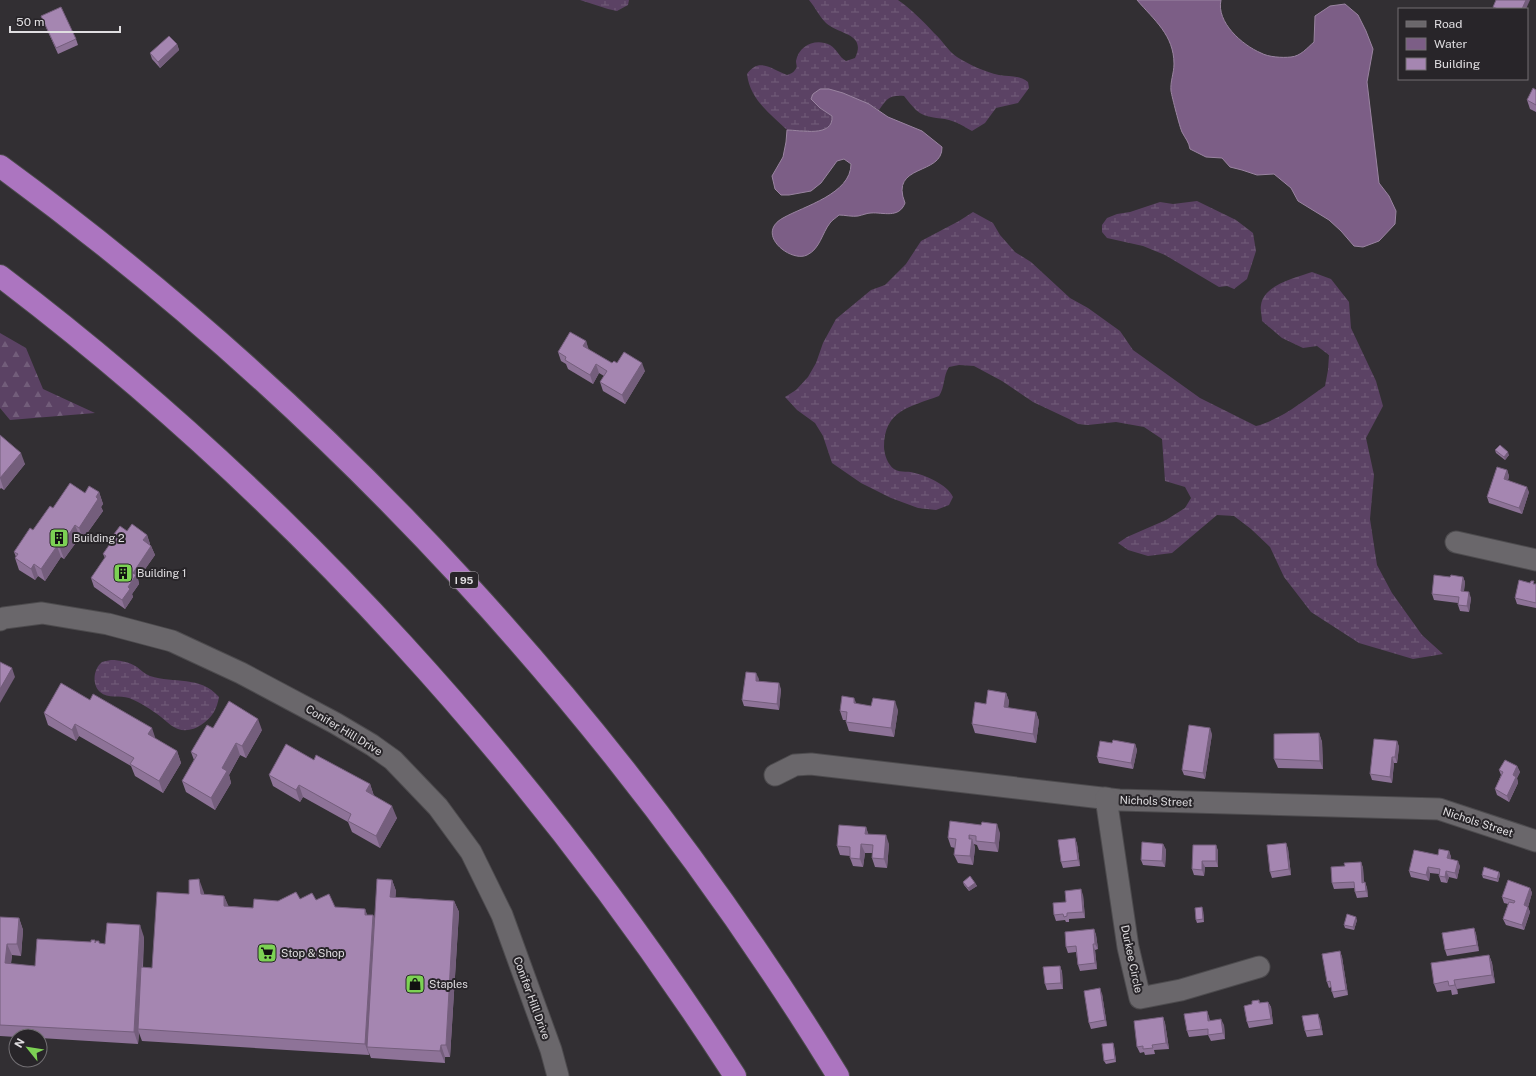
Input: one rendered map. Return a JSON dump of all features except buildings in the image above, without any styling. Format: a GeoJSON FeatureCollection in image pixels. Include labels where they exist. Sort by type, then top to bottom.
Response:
{"type":"FeatureCollection","features":[{"type":"Feature","properties":{"kind":"highway","name":"I 95"},"geometry":{"type":"LineString","coordinates":[[0,166],[113,252],[232,352],[324,438],[442,556],[553,682],[634,782],[726,905],[788,996],[838,1076]]}},
{"type":"Feature","properties":{"kind":"highway"},"geometry":{"type":"LineString","coordinates":[[0,276],[100,355],[184,427],[269,506],[383,622],[486,738],[556,824],[655,956],[735,1076]]}},
{"type":"Feature","properties":{"kind":"street"},"geometry":{"type":"LineString","coordinates":[[1456,542],[1536,560]]}},
{"type":"Feature","properties":{"kind":"street","name":"Conifer Hill Drive"},"geometry":{"type":"LineString","coordinates":[[0,620],[4,618],[42,613],[108,624],[172,642],[242,673],[323,716],[372,745],[393,760],[438,807],[471,852],[502,915],[551,1050],[558,1076]]}},
{"type":"Feature","properties":{"kind":"street","name":"Nichols Street"},"geometry":{"type":"LineString","coordinates":[[775,775],[795,765],[811,764],[1119,800],[1439,809],[1536,841]]}},
{"type":"Feature","properties":{"kind":"street","name":"Durkee Circle"},"geometry":{"type":"LineString","coordinates":[[1106,798],[1128,947],[1140,998],[1181,990],[1260,967]]}},
{"type":"Feature","properties":{"kind":"green space"},"geometry":{"type":"Polygon","coordinates":[[[580,0],[629,0],[628,5],[617,11],[580,0]]]}},
{"type":"Feature","properties":{"kind":"green space"},"geometry":{"type":"Polygon","coordinates":[[[809,0],[898,0],[908,7],[957,57],[988,72],[1022,78],[1028,82],[1029,88],[1018,103],[996,108],[985,123],[972,131],[952,121],[920,113],[904,96],[889,98],[879,110],[869,104],[820,108],[832,116],[831,123],[828,127],[815,131],[787,130],[756,99],[747,74],[756,66],[761,65],[787,75],[790,74],[797,66],[796,61],[798,55],[804,47],[809,44],[819,42],[830,45],[846,61],[855,58],[858,50],[855,39],[826,23],[809,0]]]}},
{"type":"Feature","properties":{"kind":"green space"},"geometry":{"type":"Polygon","coordinates":[[[1197,201],[1236,220],[1253,233],[1256,251],[1247,279],[1234,289],[1227,286],[1219,287],[1165,255],[1143,246],[1107,238],[1102,232],[1102,225],[1107,218],[1117,214],[1130,212],[1160,202],[1173,204],[1197,201]]]}},
{"type":"Feature","properties":{"kind":"green space"},"geometry":{"type":"Polygon","coordinates":[[[973,212],[993,223],[1000,235],[1015,252],[1031,262],[1070,298],[1088,308],[1120,331],[1133,350],[1200,398],[1256,426],[1275,419],[1325,386],[1329,355],[1317,346],[1303,348],[1282,338],[1262,321],[1261,307],[1263,298],[1274,287],[1312,272],[1331,279],[1349,302],[1351,328],[1376,381],[1383,406],[1366,438],[1374,475],[1370,519],[1377,565],[1392,593],[1422,635],[1443,654],[1413,659],[1359,643],[1311,612],[1284,577],[1270,547],[1251,529],[1234,516],[1217,515],[1172,553],[1148,556],[1128,550],[1118,543],[1127,537],[1166,520],[1185,508],[1191,498],[1185,487],[1165,481],[1162,439],[1144,427],[1116,422],[1088,425],[1078,424],[1033,402],[1002,381],[974,366],[959,365],[949,367],[939,396],[918,403],[901,412],[889,425],[885,435],[885,453],[888,462],[892,467],[898,471],[923,475],[941,484],[953,497],[949,505],[936,510],[918,508],[891,498],[861,483],[832,463],[823,436],[815,423],[797,410],[785,397],[796,390],[808,377],[816,363],[823,343],[836,319],[871,290],[885,285],[906,264],[921,241],[973,212]]]}},
{"type":"Feature","properties":{"kind":"green space"},"geometry":{"type":"Polygon","coordinates":[[[0,333],[26,348],[43,389],[95,413],[10,420],[0,408],[0,333]]]}},
{"type":"Feature","properties":{"kind":"green space"},"geometry":{"type":"Polygon","coordinates":[[[111,660],[131,664],[150,676],[186,681],[204,686],[212,690],[219,697],[217,705],[211,716],[199,726],[190,730],[178,729],[142,704],[125,697],[103,694],[97,689],[95,673],[102,662],[111,660]]]}},
{"type":"Feature","properties":{"kind":"water"},"geometry":{"type":"Polygon","coordinates":[[[1137,0],[1221,0],[1222,16],[1226,24],[1239,39],[1264,54],[1279,57],[1291,57],[1298,55],[1314,42],[1315,16],[1330,6],[1345,4],[1358,15],[1373,49],[1367,82],[1379,183],[1389,196],[1396,211],[1395,224],[1379,241],[1363,247],[1354,246],[1329,220],[1298,201],[1291,188],[1274,174],[1257,175],[1230,167],[1222,158],[1206,157],[1190,149],[1181,129],[1171,91],[1174,64],[1171,45],[1167,36],[1156,21],[1137,0]]]}},
{"type":"Feature","properties":{"kind":"water"},"geometry":{"type":"Polygon","coordinates":[[[820,89],[829,89],[843,93],[869,104],[888,117],[922,131],[942,147],[940,156],[934,162],[910,175],[904,181],[902,190],[905,203],[899,211],[890,214],[869,213],[856,216],[839,215],[827,227],[815,249],[807,255],[792,255],[778,246],[774,239],[772,232],[775,225],[783,218],[814,204],[835,191],[849,174],[851,164],[844,159],[837,161],[821,183],[811,191],[781,195],[775,189],[772,176],[783,157],[787,130],[822,130],[828,127],[831,123],[832,116],[820,108],[811,99],[813,94],[820,89]]]}},
{"type":"Feature","properties":{"kind":"place","name":"Building 2"},"geometry":{"type":"Point","coordinates":[59,538]}},
{"type":"Feature","properties":{"kind":"place","name":"Building 1"},"geometry":{"type":"Point","coordinates":[123,573]}},
{"type":"Feature","properties":{"kind":"place","name":"Stop & Shop"},"geometry":{"type":"Point","coordinates":[267,953]}},
{"type":"Feature","properties":{"kind":"place","name":"Staples"},"geometry":{"type":"Point","coordinates":[415,984]}}]}
